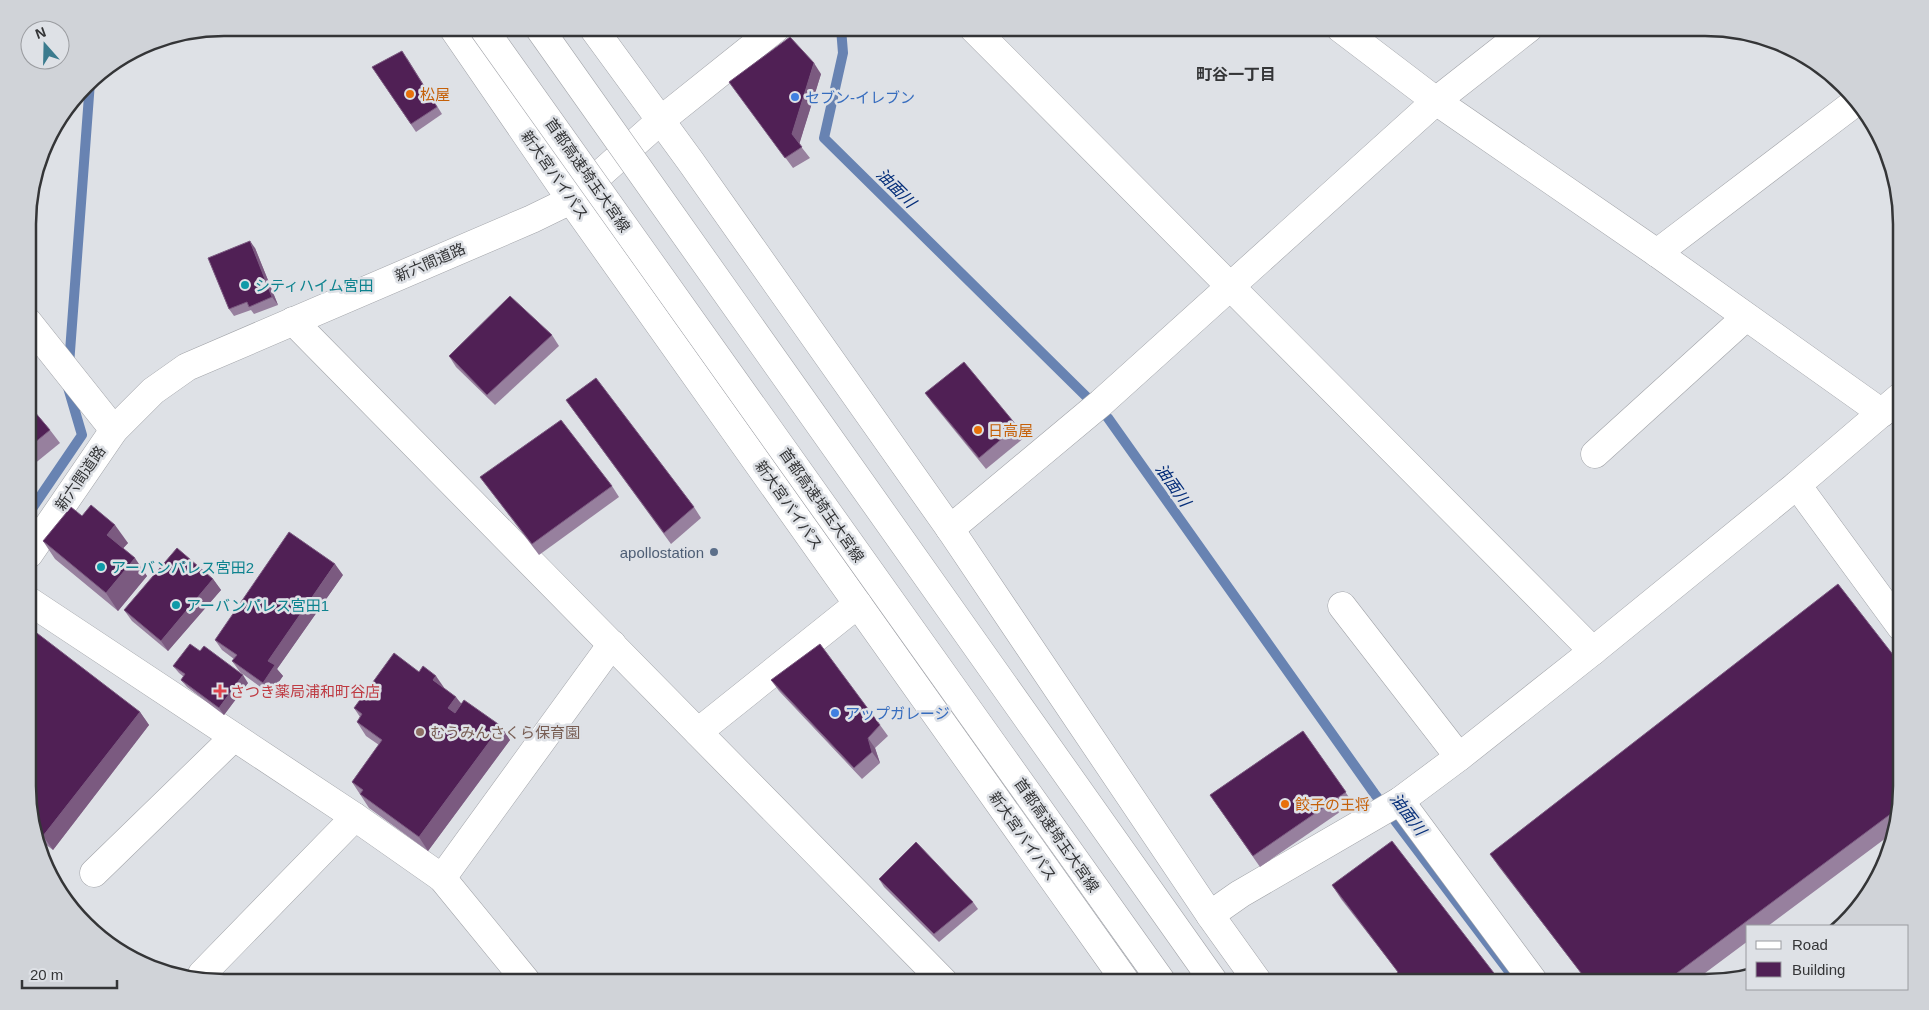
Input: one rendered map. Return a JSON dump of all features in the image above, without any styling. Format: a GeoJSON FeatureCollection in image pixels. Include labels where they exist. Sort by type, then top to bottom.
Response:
{"type":"FeatureCollection","features":[{"type":"Feature","properties":{"kind":"main road","name":"新大宮バイパス"},"geometry":{"type":"LineString","coordinates":[[458,36],[571,200],[858,604],[1116,974]]}},
{"type":"Feature","properties":{"kind":"main road","name":"首都高速埼玉大宮線"},"geometry":{"type":"LineString","coordinates":[[490,36],[1156,974]]}},
{"type":"Feature","properties":{"kind":"main road"},"geometry":{"type":"LineString","coordinates":[[545,36],[1208,974]]}},
{"type":"Feature","properties":{"kind":"main road"},"geometry":{"type":"LineString","coordinates":[[599,36],[661,120],[950,529],[1210,915],[1252,974]]}},
{"type":"Feature","properties":{"kind":"main road","name":"新六間道路"},"geometry":{"type":"LineString","coordinates":[[36,544],[114,430],[153,391],[187,367],[571,200],[661,120],[766,36]]}},
{"type":"Feature","properties":{"kind":"main road"},"geometry":{"type":"LineString","coordinates":[[981,36],[1593,651]]}},
{"type":"Feature","properties":{"kind":"main road"},"geometry":{"type":"LineString","coordinates":[[1210,915],[1240,894],[1390,807],[1459,757],[1797,485],[1891,405],[1746,317],[1436,102],[1350,36]]}},
{"type":"Feature","properties":{"kind":"main road"},"geometry":{"type":"LineString","coordinates":[[950,529],[1096,407],[1436,102],[1519,36]]}},
{"type":"Feature","properties":{"kind":"main road"},"geometry":{"type":"LineString","coordinates":[[1657,254],[1850,105]]}},
{"type":"Feature","properties":{"kind":"main road"},"geometry":{"type":"LineString","coordinates":[[1595,454],[1746,317]]}},
{"type":"Feature","properties":{"kind":"main road"},"geometry":{"type":"LineString","coordinates":[[294,321],[936,974]]}},
{"type":"Feature","properties":{"kind":"main road"},"geometry":{"type":"LineString","coordinates":[[36,332],[114,430]]}},
{"type":"Feature","properties":{"kind":"main road"},"geometry":{"type":"LineString","coordinates":[[1797,485],[1893,616]]}},
{"type":"Feature","properties":{"kind":"main road"},"geometry":{"type":"LineString","coordinates":[[698,732],[858,604]]}},
{"type":"Feature","properties":{"kind":"main road"},"geometry":{"type":"LineString","coordinates":[[36,606],[355,817],[442,878],[520,974]]}},
{"type":"Feature","properties":{"kind":"main road"},"geometry":{"type":"LineString","coordinates":[[1342,606],[1459,757]]}},
{"type":"Feature","properties":{"kind":"main road"},"geometry":{"type":"LineString","coordinates":[[442,878],[612,644]]}},
{"type":"Feature","properties":{"kind":"main road"},"geometry":{"type":"LineString","coordinates":[[94,872],[234,737]]}},
{"type":"Feature","properties":{"kind":"main road"},"geometry":{"type":"LineString","coordinates":[[1390,807],[1527,974]]}},
{"type":"Feature","properties":{"kind":"main road"},"geometry":{"type":"LineString","coordinates":[[204,972],[355,817]]}},
{"type":"Feature","properties":{"kind":"building"},"geometry":{"type":"Polygon","coordinates":[[[790,37],[814,63],[792,134],[802,147],[785,158],[729,82],[790,37]]]}},
{"type":"Feature","properties":{"kind":"building","name":"松屋"},"geometry":{"type":"Polygon","coordinates":[[[402,51],[437,107],[411,124],[372,67],[402,51]]]}},
{"type":"Feature","properties":{"kind":"building","name":"シティハイム宮田"},"geometry":{"type":"Polygon","coordinates":[[[250,241],[272,297],[249,307],[247,302],[229,309],[208,258],[250,241]]]}},
{"type":"Feature","properties":{"kind":"building"},"geometry":{"type":"Polygon","coordinates":[[[510,296],[552,335],[487,395],[449,356],[510,296]]]}},
{"type":"Feature","properties":{"kind":"building"},"geometry":{"type":"Polygon","coordinates":[[[964,362],[1017,426],[979,458],[925,393],[964,362]]]}},
{"type":"Feature","properties":{"kind":"building"},"geometry":{"type":"Polygon","coordinates":[[[596,378],[694,507],[664,533],[566,400],[596,378]]]}},
{"type":"Feature","properties":{"kind":"building"},"geometry":{"type":"Polygon","coordinates":[[[36,413],[50,430],[36,441],[36,413]]]}},
{"type":"Feature","properties":{"kind":"building"},"geometry":{"type":"Polygon","coordinates":[[[561,420],[612,486],[532,544],[480,477],[561,420]]]}},
{"type":"Feature","properties":{"kind":"building","name":"アーバンパレス宮田2"},"geometry":{"type":"Polygon","coordinates":[[[91,505],[115,525],[107,535],[135,558],[106,593],[43,541],[71,507],[82,516],[91,505]]]}},
{"type":"Feature","properties":{"kind":"building"},"geometry":{"type":"Polygon","coordinates":[[[289,532],[335,564],[268,661],[275,665],[263,683],[232,661],[237,655],[215,640],[289,532]]]}},
{"type":"Feature","properties":{"kind":"building","name":"アーバンパレス宮田1"},"geometry":{"type":"Polygon","coordinates":[[[177,548],[213,579],[161,641],[124,610],[177,548]]]}},
{"type":"Feature","properties":{"kind":"building"},"geometry":{"type":"Polygon","coordinates":[[[1838,584],[1893,655],[1893,786],[1890,814],[1676,974],[1582,974],[1490,854],[1838,584]]]}},
{"type":"Feature","properties":{"kind":"building"},"geometry":{"type":"Polygon","coordinates":[[[36,632],[140,712],[43,836],[38,811],[36,786],[36,632]]]}},
{"type":"Feature","properties":{"kind":"building"},"geometry":{"type":"Polygon","coordinates":[[[190,644],[200,651],[204,646],[243,675],[219,708],[181,680],[185,674],[173,666],[190,644]]]}},
{"type":"Feature","properties":{"kind":"building","name":"アップガレージ"},"geometry":{"type":"Polygon","coordinates":[[[820,644],[880,725],[868,738],[872,752],[854,768],[771,680],[820,644]]]}},
{"type":"Feature","properties":{"kind":"building"},"geometry":{"type":"Polygon","coordinates":[[[394,653],[419,672],[423,666],[436,676],[433,680],[456,697],[448,708],[455,713],[464,700],[501,726],[419,837],[360,794],[363,790],[352,782],[382,740],[357,722],[362,714],[354,708],[394,653]]]}},
{"type":"Feature","properties":{"kind":"building","name":"餃子の王将"},"geometry":{"type":"Polygon","coordinates":[[[1303,731],[1346,792],[1253,856],[1210,795],[1303,731]]]}},
{"type":"Feature","properties":{"kind":"building"},"geometry":{"type":"Polygon","coordinates":[[[1392,841],[1495,974],[1396,974],[1398,972],[1332,885],[1392,841]]]}},
{"type":"Feature","properties":{"kind":"building"},"geometry":{"type":"Polygon","coordinates":[[[916,842],[973,902],[934,934],[879,879],[916,842]]]}},
{"type":"Feature","properties":{"kind":"waterway","name":"油面川"},"geometry":{"type":"LineString","coordinates":[[842,36],[843,53],[824,138],[1108,418],[1374,793],[1511,974]]}},
{"type":"Feature","properties":{"kind":"waterway"},"geometry":{"type":"LineString","coordinates":[[69,365],[89,93]]}},
{"type":"Feature","properties":{"kind":"waterway"},"geometry":{"type":"LineString","coordinates":[[36,503],[82,435],[67,384]]}},
{"type":"Feature","properties":{"kind":"place","name":"松屋"},"geometry":{"type":"Point","coordinates":[410,94]}},
{"type":"Feature","properties":{"kind":"place","name":"セブン-イレブン"},"geometry":{"type":"Point","coordinates":[795,97]}},
{"type":"Feature","properties":{"kind":"place","name":"シティハイム宮田"},"geometry":{"type":"Point","coordinates":[245,285]}},
{"type":"Feature","properties":{"kind":"place","name":"日高屋"},"geometry":{"type":"Point","coordinates":[978,430]}},
{"type":"Feature","properties":{"kind":"place","name":"apollostation"},"geometry":{"type":"Point","coordinates":[714,552]}},
{"type":"Feature","properties":{"kind":"place","name":"アーバンパレス宮田2"},"geometry":{"type":"Point","coordinates":[101,567]}},
{"type":"Feature","properties":{"kind":"place","name":"アーバンパレス宮田1"},"geometry":{"type":"Point","coordinates":[176,605]}},
{"type":"Feature","properties":{"kind":"place","name":"さつき薬局浦和町谷店"},"geometry":{"type":"Point","coordinates":[220,691]}},
{"type":"Feature","properties":{"kind":"place","name":"アップガレージ"},"geometry":{"type":"Point","coordinates":[835,713]}},
{"type":"Feature","properties":{"kind":"place","name":"むうみんさくら保育園"},"geometry":{"type":"Point","coordinates":[420,732]}},
{"type":"Feature","properties":{"kind":"place","name":"餃子の王将"},"geometry":{"type":"Point","coordinates":[1285,804]}},
{"type":"Feature","properties":{"kind":"district","name":"町谷一丁目"},"geometry":{"type":"Point","coordinates":[1236,74]}}]}
